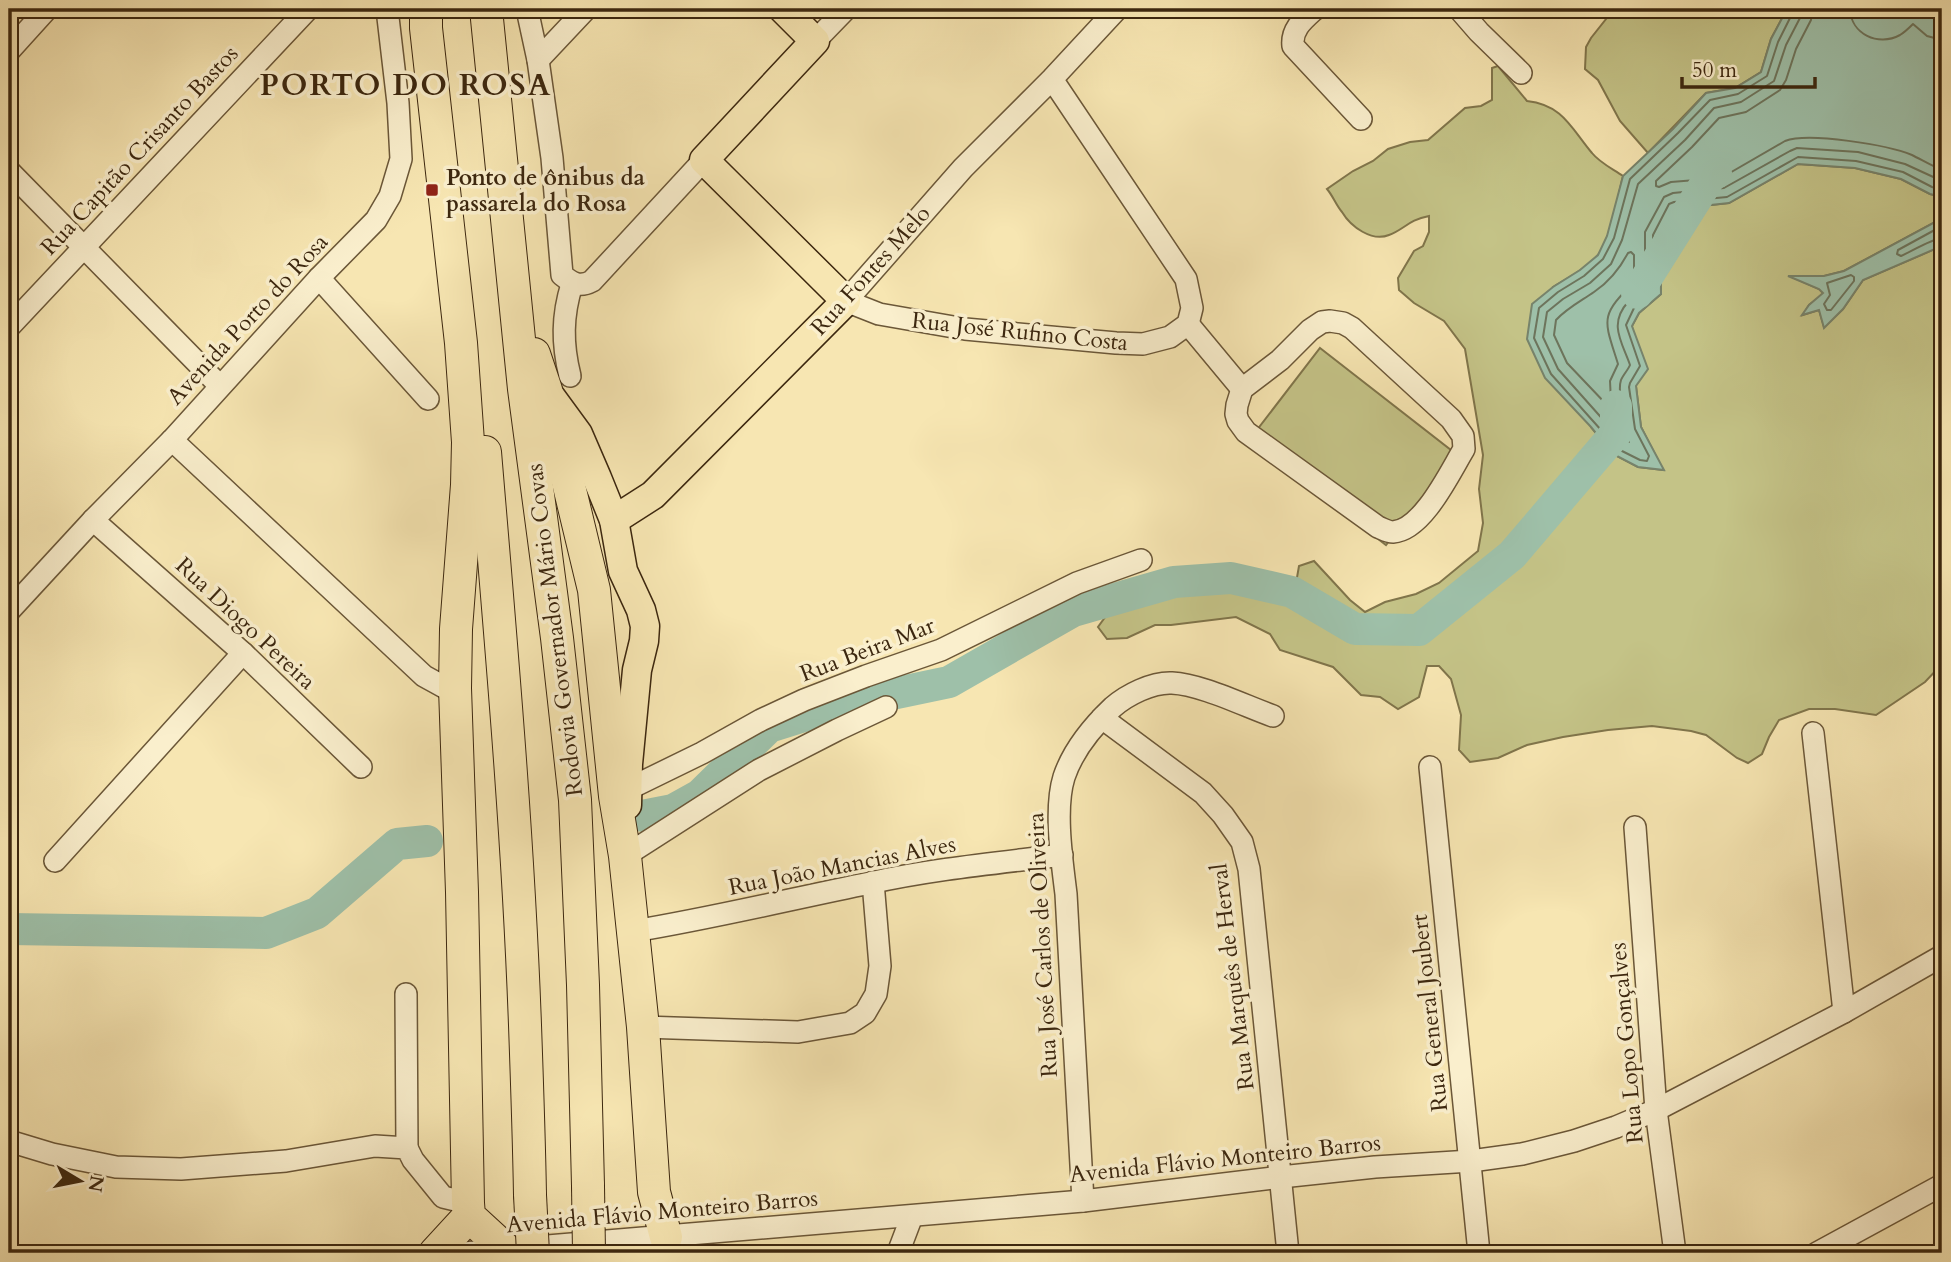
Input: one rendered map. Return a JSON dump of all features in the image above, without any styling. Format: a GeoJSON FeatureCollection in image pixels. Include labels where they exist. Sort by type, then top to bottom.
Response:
{"type":"FeatureCollection","features":[{"type":"Feature","properties":{"kind":"highway"},"geometry":{"type":"LineString","coordinates":[[426,9],[467,410],[467,485],[456,629],[455,688],[468,1210],[435,1253]]}},
{"type":"Feature","properties":{"kind":"highway","name":"Rodovia Governador Mário Covas"},"geometry":{"type":"LineString","coordinates":[[436,9],[479,383],[517,870],[530,1195],[514,1252]]}},
{"type":"Feature","properties":{"kind":"highway","name":"Rodovia Governador Mário Covas"},"geometry":{"type":"LineString","coordinates":[[486,9],[524,389],[558,638],[575,800],[583,985],[589,1253]]}},
{"type":"Feature","properties":{"kind":"highway"},"geometry":{"type":"LineString","coordinates":[[514,293],[558,383],[594,590],[634,931],[654,1192],[670,1245]]}},
{"type":"Feature","properties":{"kind":"highway"},"geometry":{"type":"LineString","coordinates":[[468,1210],[514,1252]]}},
{"type":"Feature","properties":{"kind":"main road"},"geometry":{"type":"LineString","coordinates":[[704,160],[815,41],[783,9]]}},
{"type":"Feature","properties":{"kind":"main road","name":"Rua José Rufino Costa"},"geometry":{"type":"LineString","coordinates":[[704,160],[846,301]]}},
{"type":"Feature","properties":{"kind":"main road","name":"Rua Fontes Melo"},"geometry":{"type":"LineString","coordinates":[[614,520],[653,495],[846,301]]}},
{"type":"Feature","properties":{"kind":"main road"},"geometry":{"type":"LineString","coordinates":[[558,383],[614,520],[623,571],[641,610],[645,626],[637,670],[623,821]]}},
{"type":"Feature","properties":{"kind":"street"},"geometry":{"type":"LineString","coordinates":[[9,51],[47,9]]}},
{"type":"Feature","properties":{"kind":"street","name":"Rua Capitão Crisanto Bastos"},"geometry":{"type":"LineString","coordinates":[[9,327],[308,9]]}},
{"type":"Feature","properties":{"kind":"street","name":"Avenida Porto do Rosa"},"geometry":{"type":"LineString","coordinates":[[9,611],[378,217],[390,196],[401,159],[398,103],[387,9]]}},
{"type":"Feature","properties":{"kind":"street"},"geometry":{"type":"LineString","coordinates":[[527,9],[538,60],[553,166],[562,275],[572,284],[585,285],[592,281],[704,160]]}},
{"type":"Feature","properties":{"kind":"street"},"geometry":{"type":"LineString","coordinates":[[538,60],[586,9]]}},
{"type":"Feature","properties":{"kind":"street"},"geometry":{"type":"LineString","coordinates":[[815,41],[846,9]]}},
{"type":"Feature","properties":{"kind":"street","name":"Rua Fontes Melo"},"geometry":{"type":"LineString","coordinates":[[846,301],[963,168],[1052,79],[1116,9]]}},
{"type":"Feature","properties":{"kind":"street"},"geometry":{"type":"LineString","coordinates":[[1315,9],[1295,31],[1293,46],[1361,120]]}},
{"type":"Feature","properties":{"kind":"street"},"geometry":{"type":"LineString","coordinates":[[1459,9],[1521,73]]}},
{"type":"Feature","properties":{"kind":"street"},"geometry":{"type":"LineString","coordinates":[[1052,79],[1186,279],[1192,308],[1188,324],[1242,389]]}},
{"type":"Feature","properties":{"kind":"street"},"geometry":{"type":"LineString","coordinates":[[9,171],[220,386]]}},
{"type":"Feature","properties":{"kind":"street"},"geometry":{"type":"LineString","coordinates":[[319,278],[428,399]]}},
{"type":"Feature","properties":{"kind":"street"},"geometry":{"type":"LineString","coordinates":[[558,383],[564,353],[566,305],[572,284]]}},
{"type":"Feature","properties":{"kind":"street","name":"Rua José Rufino Costa"},"geometry":{"type":"LineString","coordinates":[[846,301],[878,314],[965,329],[1116,343],[1143,344],[1170,337],[1188,324]]}},
{"type":"Feature","properties":{"kind":"street"},"geometry":{"type":"LineString","coordinates":[[1322,322],[1343,323],[1352,328],[1451,419],[1465,442],[1464,449],[1427,509],[1405,529],[1390,532],[1378,527],[1246,432],[1236,414],[1242,389],[1280,360],[1310,330],[1322,322]]}},
{"type":"Feature","properties":{"kind":"street"},"geometry":{"type":"LineString","coordinates":[[172,440],[424,676],[444,687],[455,688]]}},
{"type":"Feature","properties":{"kind":"street","name":"Rua Diogo Pereira"},"geometry":{"type":"LineString","coordinates":[[93,520],[243,653],[361,767]]}},
{"type":"Feature","properties":{"kind":"street","name":"Rua Beira Mar"},"geometry":{"type":"LineString","coordinates":[[623,821],[772,715],[866,676],[941,650],[1077,583],[1141,560]]}},
{"type":"Feature","properties":{"kind":"street"},"geometry":{"type":"LineString","coordinates":[[55,861],[243,653]]}},
{"type":"Feature","properties":{"kind":"street","name":"Rua José Carlos de Oliveira"},"geometry":{"type":"LineString","coordinates":[[1083,1201],[1062,855],[1060,797],[1064,777],[1078,747],[1102,718],[1121,700],[1148,687],[1168,682],[1188,684],[1273,716]]}},
{"type":"Feature","properties":{"kind":"street"},"geometry":{"type":"LineString","coordinates":[[623,821],[759,770],[886,707]]}},
{"type":"Feature","properties":{"kind":"street","name":"Rua Marquês de Herval"},"geometry":{"type":"LineString","coordinates":[[1102,718],[1203,793],[1223,814],[1242,842],[1249,869],[1288,1253]]}},
{"type":"Feature","properties":{"kind":"street"},"geometry":{"type":"LineString","coordinates":[[1813,733],[1844,1012]]}},
{"type":"Feature","properties":{"kind":"street","name":"Rua General Joubert"},"geometry":{"type":"LineString","coordinates":[[1430,767],[1479,1253]]}},
{"type":"Feature","properties":{"kind":"street","name":"Rua Lopo Gonçalves"},"geometry":{"type":"LineString","coordinates":[[1635,827],[1656,1110],[1675,1253]]}},
{"type":"Feature","properties":{"kind":"street","name":"Rua João Mancias Alves"},"geometry":{"type":"LineString","coordinates":[[634,931],[691,922],[873,882],[1062,855]]}},
{"type":"Feature","properties":{"kind":"street"},"geometry":{"type":"LineString","coordinates":[[643,1027],[798,1032],[850,1023],[865,1013],[876,994],[880,966],[873,882]]}},
{"type":"Feature","properties":{"kind":"street","name":"Avenida Flávio Monteiro Barros"},"geometry":{"type":"LineString","coordinates":[[464,1253],[670,1245],[912,1216],[1083,1201],[1281,1177],[1471,1161],[1522,1154],[1574,1141],[1656,1110],[1844,1012],[1942,956]]}},
{"type":"Feature","properties":{"kind":"street"},"geometry":{"type":"LineString","coordinates":[[406,994],[407,1148],[413,1160],[443,1197],[468,1210]]}},
{"type":"Feature","properties":{"kind":"street"},"geometry":{"type":"LineString","coordinates":[[9,1140],[52,1154],[116,1167],[181,1169],[286,1161],[375,1146],[407,1148]]}},
{"type":"Feature","properties":{"kind":"street"},"geometry":{"type":"LineString","coordinates":[[1817,1253],[1942,1185]]}},
{"type":"Feature","properties":{"kind":"street"},"geometry":{"type":"LineString","coordinates":[[898,1253],[912,1216]]}},
{"type":"Feature","properties":{"kind":"shaded area"},"geometry":{"type":"Polygon","coordinates":[[[1614,9],[1787,9],[1771,39],[1761,72],[1735,88],[1706,93],[1648,153],[1620,121],[1598,80],[1585,69],[1586,47],[1614,9]]]}},
{"type":"Feature","properties":{"kind":"shaded area"},"geometry":{"type":"Polygon","coordinates":[[[1498,66],[1527,101],[1539,103],[1558,113],[1595,157],[1623,176],[1610,228],[1598,255],[1553,287],[1591,427],[1613,454],[1638,467],[1663,470],[1641,427],[1632,326],[1639,313],[1661,294],[1660,236],[1674,209],[1729,203],[1798,164],[1855,168],[1901,179],[1942,197],[1942,215],[1939,220],[1844,271],[1824,276],[1790,276],[1824,294],[1809,305],[1803,315],[1819,310],[1824,327],[1843,309],[1863,280],[1935,249],[1942,242],[1942,664],[1925,682],[1876,715],[1835,709],[1809,709],[1779,720],[1762,754],[1748,763],[1706,735],[1652,726],[1563,737],[1527,745],[1498,758],[1470,762],[1459,750],[1461,715],[1451,679],[1439,666],[1427,666],[1419,697],[1398,709],[1380,697],[1361,695],[1333,667],[1280,650],[1270,634],[1236,617],[1155,625],[1127,638],[1107,639],[1098,627],[1111,609],[1189,591],[1251,589],[1297,602],[1339,627],[1326,606],[1296,583],[1299,566],[1314,561],[1350,600],[1365,612],[1439,583],[1478,551],[1483,523],[1479,489],[1483,455],[1465,349],[1444,321],[1414,303],[1399,290],[1398,278],[1414,251],[1423,246],[1429,232],[1429,216],[1389,235],[1369,235],[1351,223],[1327,189],[1388,149],[1428,140],[1465,108],[1481,106],[1492,100],[1492,68],[1498,66]]]}},
{"type":"Feature","properties":{"kind":"shaded area"},"geometry":{"type":"Polygon","coordinates":[[[1320,348],[1456,454],[1386,545],[1250,439],[1320,348]]]}},
{"type":"Feature","properties":{"kind":"water"},"geometry":{"type":"Polygon","coordinates":[[[1787,9],[1885,13],[1900,9],[1934,9],[1942,16],[1942,197],[1901,179],[1855,168],[1798,164],[1729,203],[1674,209],[1660,236],[1661,294],[1639,313],[1632,326],[1648,369],[1636,386],[1641,427],[1664,470],[1638,467],[1613,454],[1545,378],[1527,339],[1532,304],[1598,255],[1607,236],[1623,176],[1673,129],[1706,93],[1735,88],[1761,72],[1771,39],[1787,9]]]}},
{"type":"Feature","properties":{"kind":"water"},"geometry":{"type":"Polygon","coordinates":[[[1942,215],[1942,242],[1935,249],[1863,280],[1843,309],[1824,328],[1819,310],[1802,315],[1823,293],[1788,276],[1824,276],[1844,271],[1939,220],[1942,215]]]}},
{"type":"Feature","properties":{"kind":"waterway"},"geometry":{"type":"LineString","coordinates":[[1637,293],[1710,177],[1716,173]]}},
{"type":"Feature","properties":{"kind":"waterway"},"geometry":{"type":"LineString","coordinates":[[642,816],[673,810],[700,795],[769,727],[839,705],[949,682],[1073,611],[1174,582],[1231,578],[1292,592],[1355,629],[1419,630],[1512,555],[1616,433],[1616,406]]}},
{"type":"Feature","properties":{"kind":"waterway"},"geometry":{"type":"LineString","coordinates":[[9,929],[266,933],[317,913],[397,844],[427,841]]}},
{"type":"Feature","properties":{"kind":"place","name":"Ponto de ônibus da passarela do Rosa"},"geometry":{"type":"Point","coordinates":[432,190]}},
{"type":"Feature","properties":{"kind":"district","name":"PORTO DO ROSA"},"geometry":{"type":"Point","coordinates":[406,85]}}]}
